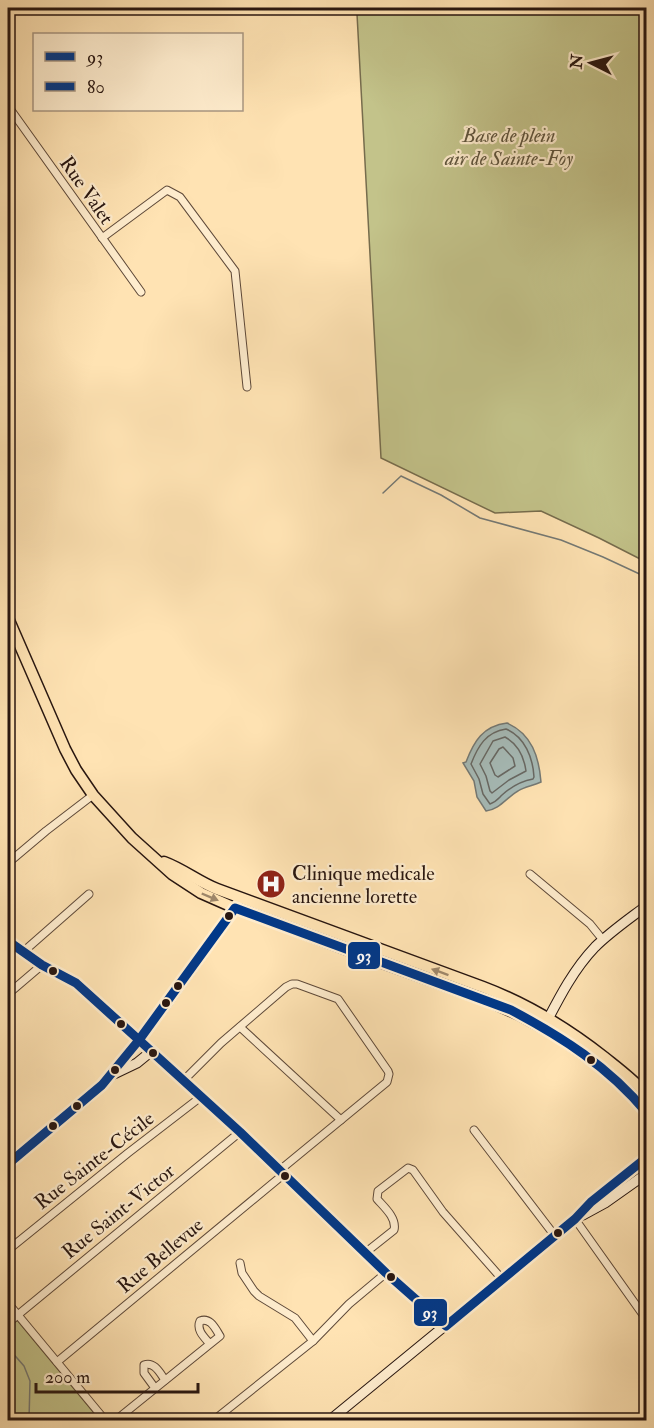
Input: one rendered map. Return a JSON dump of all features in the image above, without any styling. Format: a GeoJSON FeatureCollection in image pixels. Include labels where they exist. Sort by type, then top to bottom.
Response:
{"type":"FeatureCollection","features":[{"type":"Feature","properties":{"kind":"main road"},"geometry":{"type":"LineString","coordinates":[[8,618],[64,749],[76,770],[93,795],[132,838],[172,874],[201,893],[357,941],[396,961],[546,1023],[580,1039],[629,1077],[646,1094]]}},
{"type":"Feature","properties":{"kind":"main road"},"geometry":{"type":"LineString","coordinates":[[237,903],[248,912],[366,957],[396,961]]}},
{"type":"Feature","properties":{"kind":"main road"},"geometry":{"type":"LineString","coordinates":[[546,1023],[625,1086],[646,1112]]}},
{"type":"Feature","properties":{"kind":"street","name":"Rue Valet"},"geometry":{"type":"LineString","coordinates":[[8,106],[141,292]]}},
{"type":"Feature","properties":{"kind":"street"},"geometry":{"type":"LineString","coordinates":[[102,238],[167,190],[180,197],[235,271],[247,387]]}},
{"type":"Feature","properties":{"kind":"street"},"geometry":{"type":"LineString","coordinates":[[8,863],[93,795]]}},
{"type":"Feature","properties":{"kind":"street"},"geometry":{"type":"LineString","coordinates":[[530,874],[590,924],[603,940]]}},
{"type":"Feature","properties":{"kind":"street"},"geometry":{"type":"LineString","coordinates":[[23,952],[89,894]]}},
{"type":"Feature","properties":{"kind":"street"},"geometry":{"type":"LineString","coordinates":[[8,1164],[88,1098],[112,1075],[165,1006],[237,903]]}},
{"type":"Feature","properties":{"kind":"street"},"geometry":{"type":"LineString","coordinates":[[546,1023],[576,970],[589,954],[646,906]]}},
{"type":"Feature","properties":{"kind":"street"},"geometry":{"type":"LineString","coordinates":[[8,941],[42,965],[76,983],[98,1002],[202,1096],[386,1273],[446,1326]]}},
{"type":"Feature","properties":{"kind":"street"},"geometry":{"type":"LineString","coordinates":[[8,994],[42,965]]}},
{"type":"Feature","properties":{"kind":"street","name":"Rue Bellevue"},"geometry":{"type":"LineString","coordinates":[[57,1362],[387,1082],[388,1071],[338,999],[292,984],[240,1028]]}},
{"type":"Feature","properties":{"kind":"street"},"geometry":{"type":"LineString","coordinates":[[184,1080],[221,1043],[240,1028],[341,1120]]}},
{"type":"Feature","properties":{"kind":"street"},"geometry":{"type":"LineString","coordinates":[[112,1075],[137,1063],[148,1054],[155,1054]]}},
{"type":"Feature","properties":{"kind":"street","name":"Rue Sainte-Cécile"},"geometry":{"type":"LineString","coordinates":[[8,1250],[202,1096]]}},
{"type":"Feature","properties":{"kind":"street"},"geometry":{"type":"LineString","coordinates":[[474,1130],[555,1236]]}},
{"type":"Feature","properties":{"kind":"street","name":"Rue Saint-Victor"},"geometry":{"type":"LineString","coordinates":[[8,1323],[240,1132]]}},
{"type":"Feature","properties":{"kind":"street"},"geometry":{"type":"LineString","coordinates":[[330,1420],[575,1220],[591,1202],[646,1158]]}},
{"type":"Feature","properties":{"kind":"street"},"geometry":{"type":"LineString","coordinates":[[366,1253],[396,1226],[377,1199],[378,1191],[408,1168],[413,1170],[443,1212],[502,1279]]}},
{"type":"Feature","properties":{"kind":"street"},"geometry":{"type":"LineString","coordinates":[[575,1220],[646,1174]]}},
{"type":"Feature","properties":{"kind":"street"},"geometry":{"type":"LineString","coordinates":[[575,1220],[646,1319]]}},
{"type":"Feature","properties":{"kind":"street"},"geometry":{"type":"LineString","coordinates":[[240,1263],[242,1273],[254,1291],[295,1318],[313,1341]]}},
{"type":"Feature","properties":{"kind":"street"},"geometry":{"type":"LineString","coordinates":[[214,1420],[313,1341],[349,1304],[386,1273]]}},
{"type":"Feature","properties":{"kind":"street"},"geometry":{"type":"LineString","coordinates":[[8,1303],[105,1420]]}},
{"type":"Feature","properties":{"kind":"street"},"geometry":{"type":"LineString","coordinates":[[116,1420],[210,1344]]}},
{"type":"Feature","properties":{"kind":"street"},"geometry":{"type":"LineString","coordinates":[[155,1388],[144,1373],[144,1365],[153,1364],[165,1380]]}},
{"type":"Feature","properties":{"kind":"green space","name":"Base de plein air de Sainte-Foy"},"geometry":{"type":"Polygon","coordinates":[[[355,8],[646,8],[646,562],[541,511],[495,513],[381,458],[355,8]]]}},
{"type":"Feature","properties":{"kind":"green space"},"geometry":{"type":"Polygon","coordinates":[[[8,1309],[100,1420],[8,1420],[8,1309]]]}},
{"type":"Feature","properties":{"kind":"water"},"geometry":{"type":"Polygon","coordinates":[[[507,723],[523,733],[533,747],[541,782],[521,789],[499,806],[486,811],[477,797],[474,781],[463,763],[466,762],[476,741],[486,731],[507,723]]]}},
{"type":"Feature","properties":{"kind":"waterway"},"geometry":{"type":"LineString","coordinates":[[383,493],[401,476],[441,495],[480,518],[561,540],[646,577]]}},
{"type":"Feature","properties":{"kind":"waterway"},"geometry":{"type":"LineString","coordinates":[[10,1350],[24,1366],[30,1381],[29,1420]]}},
{"type":"Feature","properties":{"kind":"transit line","name":"93"},"geometry":{"type":"LineString","coordinates":[[646,1112],[616,1081],[584,1054],[511,1010],[235,908],[139,1040],[240,1132],[386,1273],[446,1326],[646,1158]]}},
{"type":"Feature","properties":{"kind":"transit line","name":"80"},"geometry":{"type":"LineString","coordinates":[[8,941],[42,965],[76,983],[139,1040]]}},
{"type":"Feature","properties":{"kind":"transit line","name":"80"},"geometry":{"type":"LineString","coordinates":[[8,1164],[102,1085],[139,1040]]}},
{"type":"Feature","properties":{"kind":"place","name":"Clinique medicale ancienne lorette"},"geometry":{"type":"Point","coordinates":[271,884]}}]}
